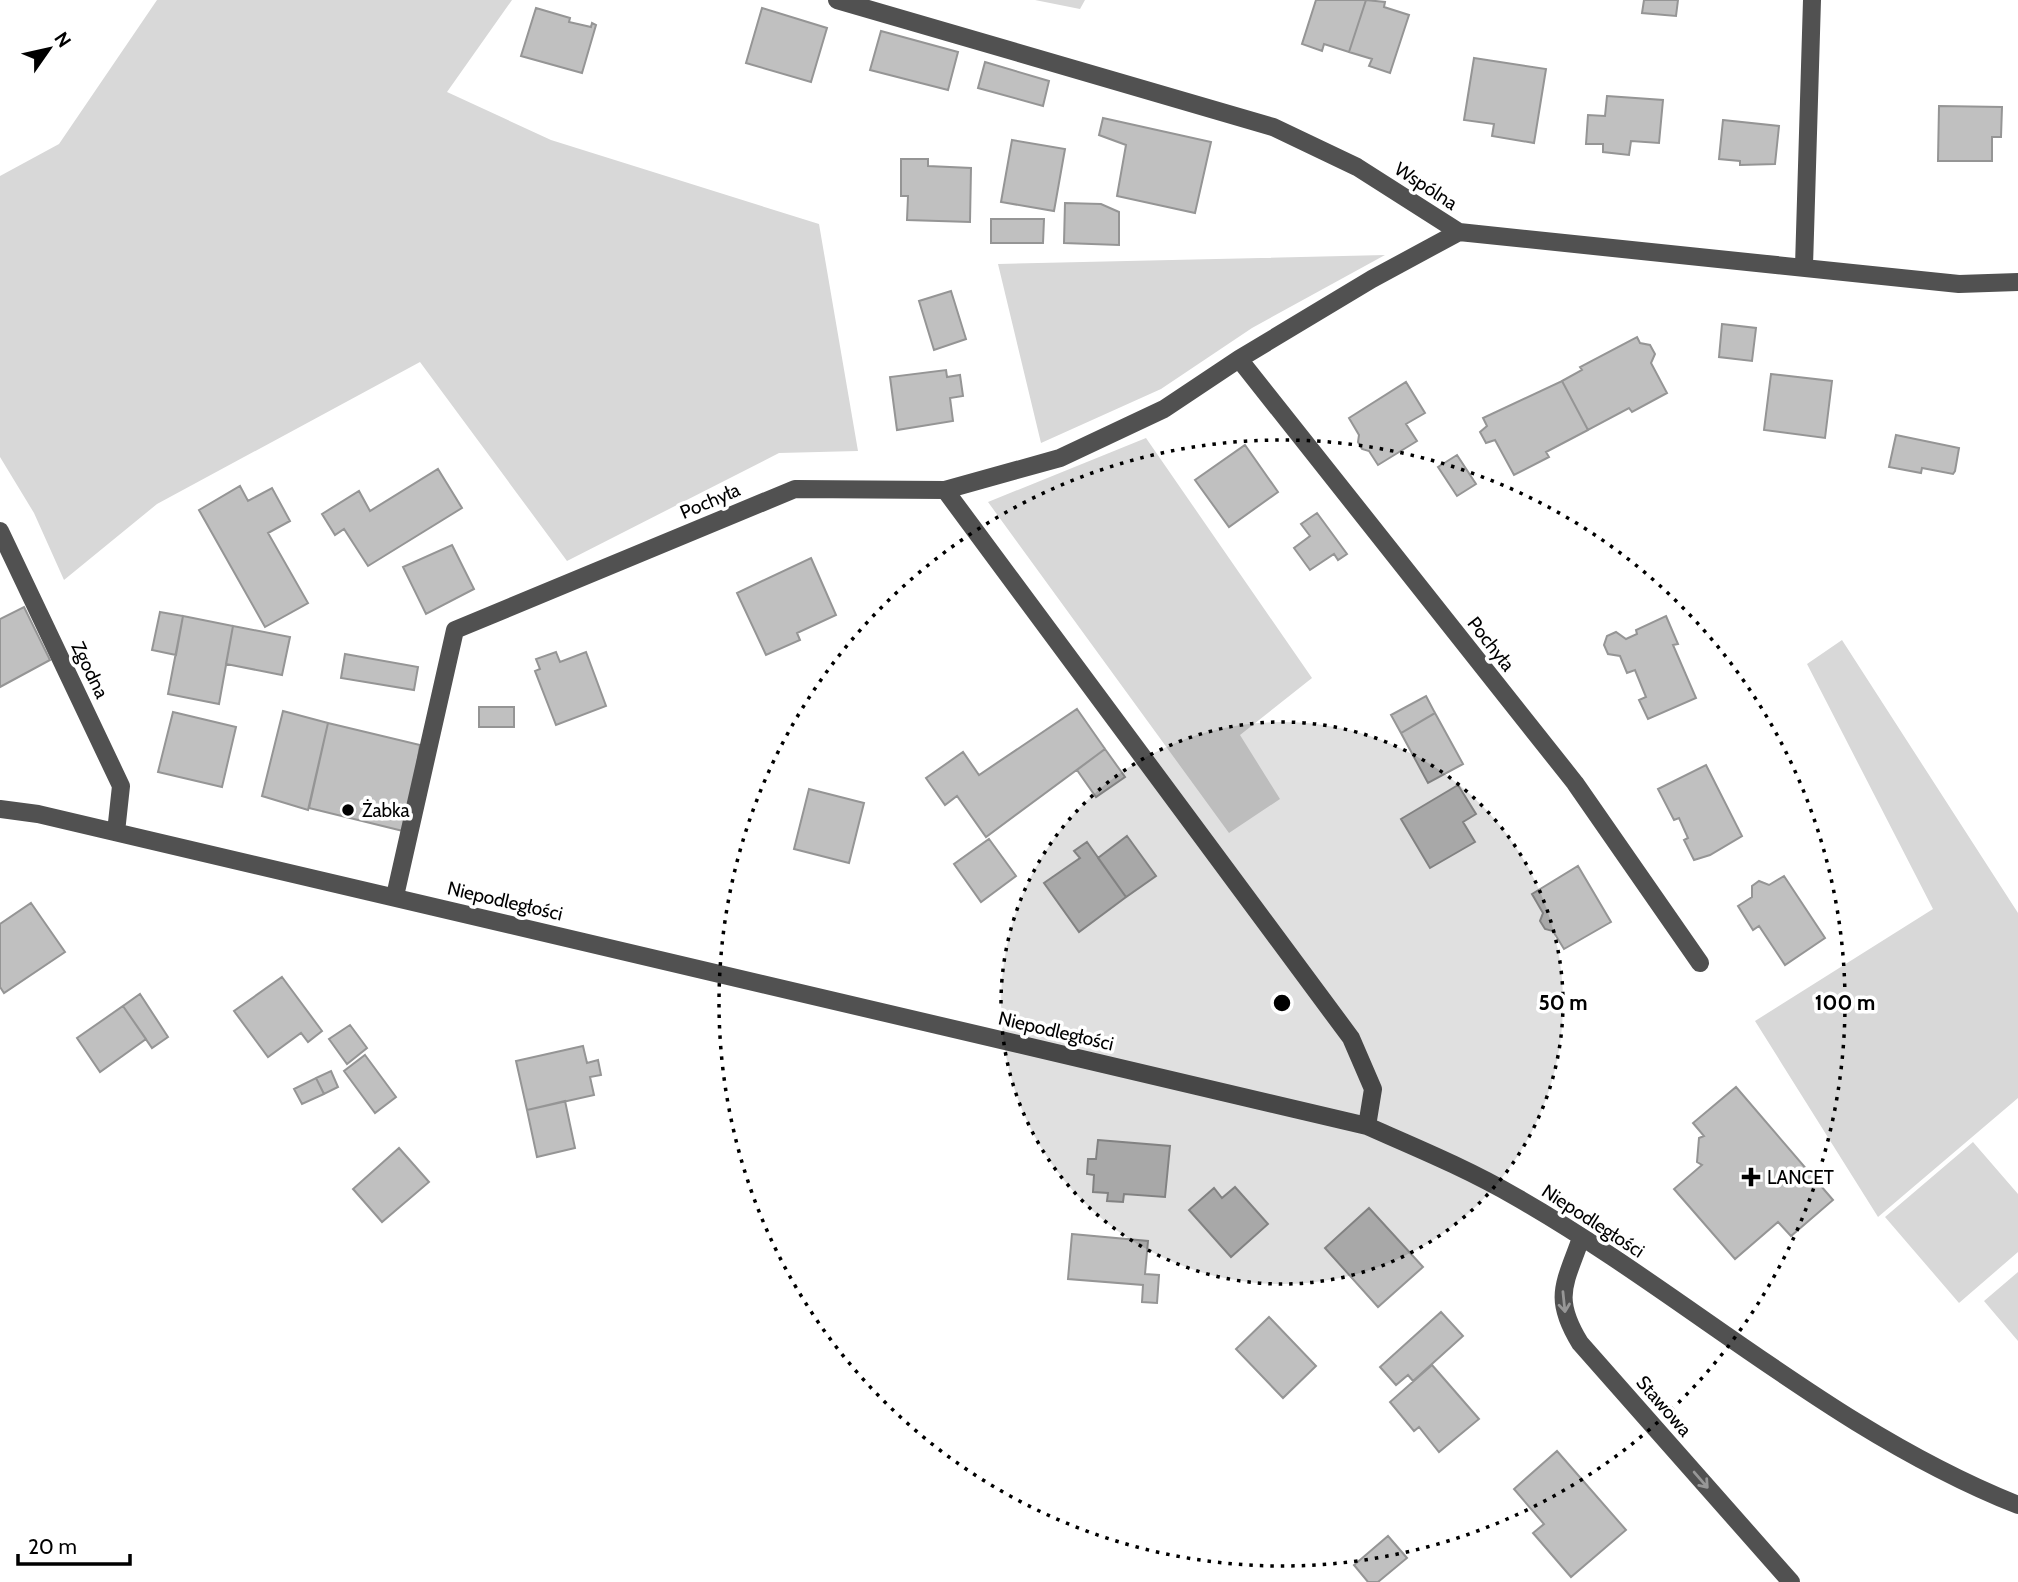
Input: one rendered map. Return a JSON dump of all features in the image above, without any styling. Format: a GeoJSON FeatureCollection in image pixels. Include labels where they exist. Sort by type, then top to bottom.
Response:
{"type":"FeatureCollection","features":[{"type":"Feature","properties":{"kind":"street","name":"Wspólna"},"geometry":{"type":"LineString","coordinates":[[837,0],[1273,127],[1357,167],[1459,232],[1959,284],[2018,282]]}},
{"type":"Feature","properties":{"kind":"street"},"geometry":{"type":"LineString","coordinates":[[1804,266],[1812,0]]}},
{"type":"Feature","properties":{"kind":"street","name":"Pochyła"},"geometry":{"type":"LineString","coordinates":[[395,896],[454,630],[794,489],[946,489],[1060,458],[1164,409],[1239,359],[1372,279],[1459,232]]}},
{"type":"Feature","properties":{"kind":"street","name":"Pochyła"},"geometry":{"type":"LineString","coordinates":[[1239,359],[1575,783],[1700,963]]}},
{"type":"Feature","properties":{"kind":"street"},"geometry":{"type":"LineString","coordinates":[[946,489],[1351,1038],[1373,1089],[1367,1126]]}},
{"type":"Feature","properties":{"kind":"street","name":"Zgodna"},"geometry":{"type":"LineString","coordinates":[[0,531],[121,786],[116,832]]}},
{"type":"Feature","properties":{"kind":"street","name":"Niepodległości"},"geometry":{"type":"LineString","coordinates":[[0,809],[116,832],[395,896],[1367,1126],[1515,1196],[1828,1404],[1957,1481],[2018,1505]]}},
{"type":"Feature","properties":{"kind":"street","name":"Stawowa"},"geometry":{"type":"LineString","coordinates":[[1581,1238],[1562,1294],[1566,1321],[1791,1582]]}},
{"type":"Feature","properties":{"kind":"shaded area"},"geometry":{"type":"Polygon","coordinates":[[[157,0],[512,0],[447,92],[551,140],[819,224],[858,451],[779,453],[567,561],[420,362],[157,504],[64,580],[34,513],[0,457],[0,176],[59,144],[157,0]]]}},
{"type":"Feature","properties":{"kind":"shaded area"},"geometry":{"type":"Polygon","coordinates":[[[1035,0],[1085,0],[1080,9],[1035,0]]]}},
{"type":"Feature","properties":{"kind":"shaded area"},"geometry":{"type":"Polygon","coordinates":[[[1385,255],[1252,328],[1161,389],[1041,443],[998,264],[1385,255]]]}},
{"type":"Feature","properties":{"kind":"shaded area"},"geometry":{"type":"Polygon","coordinates":[[[1146,438],[1312,678],[1240,735],[1280,799],[1229,833],[988,502],[1146,438]]]}},
{"type":"Feature","properties":{"kind":"shaded area"},"geometry":{"type":"Polygon","coordinates":[[[1842,640],[2018,913],[2018,1098],[1878,1217],[1755,1021],[1933,909],[1807,664],[1842,640]]]}},
{"type":"Feature","properties":{"kind":"shaded area"},"geometry":{"type":"Polygon","coordinates":[[[1973,1142],[2018,1194],[2018,1252],[1959,1303],[1885,1217],[1973,1142]]]}},
{"type":"Feature","properties":{"kind":"shaded area"},"geometry":{"type":"Polygon","coordinates":[[[2018,1272],[2018,1341],[1984,1301],[2018,1272]]]}},
{"type":"Feature","properties":{"kind":"building"},"geometry":{"type":"Polygon","coordinates":[[[1316,0],[1366,0],[1349,52],[1324,44],[1322,51],[1302,44],[1316,0]]]}},
{"type":"Feature","properties":{"kind":"building"},"geometry":{"type":"Polygon","coordinates":[[[1366,0],[1385,2],[1384,7],[1409,15],[1390,73],[1369,66],[1372,59],[1349,52],[1366,0]]]}},
{"type":"Feature","properties":{"kind":"building"},"geometry":{"type":"Polygon","coordinates":[[[1644,0],[1678,0],[1676,16],[1642,13],[1644,0]]]}},
{"type":"Feature","properties":{"kind":"building"},"geometry":{"type":"Polygon","coordinates":[[[536,8],[570,18],[569,22],[591,27],[592,23],[596,25],[582,73],[521,56],[536,8]]]}},
{"type":"Feature","properties":{"kind":"building"},"geometry":{"type":"Polygon","coordinates":[[[762,8],[827,28],[811,82],[746,63],[762,8]]]}},
{"type":"Feature","properties":{"kind":"building"},"geometry":{"type":"Polygon","coordinates":[[[881,31],[958,52],[948,90],[870,70],[881,31]]]}},
{"type":"Feature","properties":{"kind":"building"},"geometry":{"type":"Polygon","coordinates":[[[1474,58],[1546,69],[1534,143],[1492,136],[1494,124],[1464,120],[1474,58]]]}},
{"type":"Feature","properties":{"kind":"building"},"geometry":{"type":"Polygon","coordinates":[[[985,62],[1049,81],[1043,106],[978,88],[985,62]]]}},
{"type":"Feature","properties":{"kind":"building"},"geometry":{"type":"Polygon","coordinates":[[[1607,96],[1663,100],[1659,143],[1631,141],[1629,155],[1603,152],[1603,144],[1586,144],[1588,115],[1605,116],[1607,96]]]}},
{"type":"Feature","properties":{"kind":"building"},"geometry":{"type":"Polygon","coordinates":[[[1939,106],[2002,107],[2001,137],[1992,137],[1992,161],[1938,161],[1939,106]]]}},
{"type":"Feature","properties":{"kind":"building"},"geometry":{"type":"Polygon","coordinates":[[[1103,118],[1211,142],[1195,213],[1117,196],[1126,145],[1099,135],[1103,118]]]}},
{"type":"Feature","properties":{"kind":"building"},"geometry":{"type":"Polygon","coordinates":[[[1723,120],[1779,126],[1775,164],[1740,165],[1740,161],[1719,159],[1723,120]]]}},
{"type":"Feature","properties":{"kind":"building"},"geometry":{"type":"Polygon","coordinates":[[[1012,140],[1065,149],[1054,211],[1001,202],[1012,140]]]}},
{"type":"Feature","properties":{"kind":"building"},"geometry":{"type":"Polygon","coordinates":[[[901,159],[928,159],[928,166],[971,168],[970,222],[907,220],[908,196],[901,196],[901,159]]]}},
{"type":"Feature","properties":{"kind":"building"},"geometry":{"type":"Polygon","coordinates":[[[1065,203],[1101,204],[1119,212],[1119,245],[1064,243],[1065,203]]]}},
{"type":"Feature","properties":{"kind":"building"},"geometry":{"type":"Polygon","coordinates":[[[991,219],[1044,219],[1043,243],[991,243],[991,219]]]}},
{"type":"Feature","properties":{"kind":"building"},"geometry":{"type":"Polygon","coordinates":[[[951,291],[966,339],[934,350],[919,301],[951,291]]]}},
{"type":"Feature","properties":{"kind":"building"},"geometry":{"type":"Polygon","coordinates":[[[1722,324],[1756,328],[1752,361],[1719,357],[1722,324]]]}},
{"type":"Feature","properties":{"kind":"building"},"geometry":{"type":"Polygon","coordinates":[[[1637,337],[1640,343],[1650,345],[1655,354],[1651,363],[1667,393],[1632,412],[1629,408],[1588,430],[1562,381],[1582,370],[1580,367],[1637,337]]]}},
{"type":"Feature","properties":{"kind":"building"},"geometry":{"type":"Polygon","coordinates":[[[946,370],[947,377],[960,375],[963,396],[950,398],[953,421],[897,430],[890,377],[946,370]]]}},
{"type":"Feature","properties":{"kind":"building"},"geometry":{"type":"Polygon","coordinates":[[[1771,374],[1832,381],[1825,438],[1764,430],[1771,374]]]}},
{"type":"Feature","properties":{"kind":"building"},"geometry":{"type":"Polygon","coordinates":[[[1562,381],[1588,430],[1546,452],[1549,457],[1514,475],[1495,440],[1486,443],[1480,432],[1487,426],[1483,418],[1562,381]]]}},
{"type":"Feature","properties":{"kind":"building"},"geometry":{"type":"Polygon","coordinates":[[[1406,382],[1425,413],[1406,424],[1417,441],[1378,465],[1369,451],[1362,449],[1358,442],[1359,435],[1349,418],[1406,382]]]}},
{"type":"Feature","properties":{"kind":"building"},"geometry":{"type":"Polygon","coordinates":[[[1896,435],[1959,448],[1955,471],[1953,474],[1922,468],[1921,473],[1889,467],[1896,435]]]}},
{"type":"Feature","properties":{"kind":"building"},"geometry":{"type":"Polygon","coordinates":[[[1245,445],[1278,492],[1229,527],[1195,480],[1245,445]]]}},
{"type":"Feature","properties":{"kind":"building"},"geometry":{"type":"Polygon","coordinates":[[[1457,455],[1476,484],[1457,496],[1438,467],[1457,455]]]}},
{"type":"Feature","properties":{"kind":"building"},"geometry":{"type":"Polygon","coordinates":[[[438,469],[462,508],[368,566],[344,529],[335,535],[322,514],[359,491],[370,511],[438,469]]]}},
{"type":"Feature","properties":{"kind":"building"},"geometry":{"type":"Polygon","coordinates":[[[240,486],[248,501],[272,488],[290,521],[268,533],[308,603],[265,627],[199,510],[240,486]]]}},
{"type":"Feature","properties":{"kind":"building"},"geometry":{"type":"Polygon","coordinates":[[[1317,513],[1347,554],[1338,560],[1334,554],[1310,570],[1294,548],[1310,536],[1301,524],[1317,513]]]}},
{"type":"Feature","properties":{"kind":"building"},"geometry":{"type":"Polygon","coordinates":[[[452,545],[474,589],[426,614],[403,567],[452,545]]]}},
{"type":"Feature","properties":{"kind":"building"},"geometry":{"type":"Polygon","coordinates":[[[811,558],[836,615],[797,633],[800,640],[766,655],[737,593],[811,558]]]}},
{"type":"Feature","properties":{"kind":"building"},"geometry":{"type":"Polygon","coordinates":[[[24,607],[50,660],[0,687],[0,619],[24,607]]]}},
{"type":"Feature","properties":{"kind":"building"},"geometry":{"type":"Polygon","coordinates":[[[160,612],[183,616],[176,655],[152,650],[160,612]]]}},
{"type":"Feature","properties":{"kind":"building"},"geometry":{"type":"Polygon","coordinates":[[[183,616],[233,626],[219,704],[168,694],[183,616]]]}},
{"type":"Feature","properties":{"kind":"building"},"geometry":{"type":"Polygon","coordinates":[[[1666,616],[1678,644],[1673,645],[1696,698],[1648,719],[1639,700],[1646,697],[1635,670],[1627,673],[1620,656],[1608,654],[1604,645],[1607,636],[1616,632],[1626,639],[1637,634],[1636,630],[1666,616]]]}},
{"type":"Feature","properties":{"kind":"building"},"geometry":{"type":"Polygon","coordinates":[[[233,626],[290,637],[282,675],[226,664],[233,626]]]}},
{"type":"Feature","properties":{"kind":"building"},"geometry":{"type":"Polygon","coordinates":[[[556,652],[560,662],[586,652],[606,706],[556,725],[535,671],[540,669],[536,659],[556,652]]]}},
{"type":"Feature","properties":{"kind":"building"},"geometry":{"type":"Polygon","coordinates":[[[345,654],[418,667],[414,690],[341,678],[345,654]]]}},
{"type":"Feature","properties":{"kind":"building"},"geometry":{"type":"Polygon","coordinates":[[[1426,696],[1435,713],[1401,733],[1391,715],[1426,696]]]}},
{"type":"Feature","properties":{"kind":"building"},"geometry":{"type":"Polygon","coordinates":[[[479,707],[514,707],[514,727],[479,727],[479,707]]]}},
{"type":"Feature","properties":{"kind":"building"},"geometry":{"type":"Polygon","coordinates":[[[1077,709],[1105,749],[986,837],[957,796],[945,805],[926,778],[963,752],[979,775],[1077,709]]]}},
{"type":"Feature","properties":{"kind":"building"},"geometry":{"type":"Polygon","coordinates":[[[283,711],[328,723],[308,810],[262,796],[283,711]]]}},
{"type":"Feature","properties":{"kind":"building"},"geometry":{"type":"Polygon","coordinates":[[[173,712],[236,727],[222,787],[158,772],[173,712]]]}},
{"type":"Feature","properties":{"kind":"building"},"geometry":{"type":"Polygon","coordinates":[[[1435,713],[1463,764],[1428,783],[1401,733],[1435,713]]]}},
{"type":"Feature","properties":{"kind":"building"},"geometry":{"type":"Polygon","coordinates":[[[328,723],[420,745],[407,832],[309,808],[328,723]]]}},
{"type":"Feature","properties":{"kind":"building"},"geometry":{"type":"Polygon","coordinates":[[[1105,749],[1125,777],[1096,797],[1077,770],[1105,749]]]}},
{"type":"Feature","properties":{"kind":"building"},"geometry":{"type":"Polygon","coordinates":[[[1706,765],[1742,836],[1710,855],[1694,860],[1684,840],[1688,838],[1679,818],[1674,820],[1658,789],[1706,765]]]}},
{"type":"Feature","properties":{"kind":"building"},"geometry":{"type":"Polygon","coordinates":[[[1458,785],[1476,814],[1463,822],[1475,842],[1430,868],[1401,819],[1458,785]]]}},
{"type":"Feature","properties":{"kind":"building"},"geometry":{"type":"Polygon","coordinates":[[[809,789],[864,803],[849,863],[794,849],[809,789]]]}},
{"type":"Feature","properties":{"kind":"building"},"geometry":{"type":"Polygon","coordinates":[[[1127,836],[1156,876],[1126,897],[1098,858],[1127,836]]]}},
{"type":"Feature","properties":{"kind":"building"},"geometry":{"type":"Polygon","coordinates":[[[989,839],[1016,876],[981,902],[954,864],[989,839]]]}},
{"type":"Feature","properties":{"kind":"building"},"geometry":{"type":"Polygon","coordinates":[[[1087,842],[1126,897],[1079,932],[1044,883],[1080,858],[1074,851],[1087,842]]]}},
{"type":"Feature","properties":{"kind":"building"},"geometry":{"type":"Polygon","coordinates":[[[1578,866],[1611,922],[1564,949],[1553,931],[1545,929],[1540,921],[1543,913],[1532,894],[1578,866]]]}},
{"type":"Feature","properties":{"kind":"building"},"geometry":{"type":"Polygon","coordinates":[[[1784,876],[1825,938],[1785,965],[1759,926],[1753,930],[1738,906],[1752,897],[1752,886],[1759,881],[1769,885],[1784,876]]]}},
{"type":"Feature","properties":{"kind":"building"},"geometry":{"type":"Polygon","coordinates":[[[31,903],[65,952],[4,993],[0,987],[0,924],[31,903]]]}},
{"type":"Feature","properties":{"kind":"building"},"geometry":{"type":"Polygon","coordinates":[[[282,977],[322,1031],[308,1042],[301,1033],[268,1057],[234,1011],[282,977]]]}},
{"type":"Feature","properties":{"kind":"building"},"geometry":{"type":"Polygon","coordinates":[[[140,994],[168,1037],[152,1048],[123,1006],[140,994]]]}},
{"type":"Feature","properties":{"kind":"building"},"geometry":{"type":"Polygon","coordinates":[[[123,1006],[146,1039],[100,1072],[77,1038],[123,1006]]]}},
{"type":"Feature","properties":{"kind":"building"},"geometry":{"type":"Polygon","coordinates":[[[350,1025],[367,1048],[347,1064],[329,1039],[350,1025]]]}},
{"type":"Feature","properties":{"kind":"building"},"geometry":{"type":"Polygon","coordinates":[[[583,1046],[587,1063],[598,1060],[601,1075],[590,1077],[594,1095],[527,1110],[516,1061],[583,1046]]]}},
{"type":"Feature","properties":{"kind":"building"},"geometry":{"type":"Polygon","coordinates":[[[365,1055],[396,1097],[375,1113],[344,1071],[365,1055]]]}},
{"type":"Feature","properties":{"kind":"building"},"geometry":{"type":"Polygon","coordinates":[[[331,1071],[338,1087],[324,1094],[316,1078],[331,1071]]]}},
{"type":"Feature","properties":{"kind":"building"},"geometry":{"type":"Polygon","coordinates":[[[316,1078],[324,1094],[302,1104],[294,1089],[316,1078]]]}},
{"type":"Feature","properties":{"kind":"building","name":"LANCET"},"geometry":{"type":"Polygon","coordinates":[[[1736,1087],[1833,1200],[1791,1236],[1778,1222],[1735,1259],[1674,1189],[1702,1165],[1697,1162],[1699,1138],[1704,1136],[1693,1123],[1736,1087]]]}},
{"type":"Feature","properties":{"kind":"building"},"geometry":{"type":"Polygon","coordinates":[[[565,1101],[575,1148],[537,1157],[527,1110],[565,1101]]]}},
{"type":"Feature","properties":{"kind":"building"},"geometry":{"type":"Polygon","coordinates":[[[1098,1140],[1170,1146],[1165,1197],[1124,1194],[1123,1202],[1107,1201],[1108,1193],[1093,1192],[1094,1175],[1087,1174],[1088,1159],[1096,1159],[1098,1140]]]}},
{"type":"Feature","properties":{"kind":"building"},"geometry":{"type":"Polygon","coordinates":[[[399,1148],[429,1182],[382,1222],[353,1189],[399,1148]]]}},
{"type":"Feature","properties":{"kind":"building"},"geometry":{"type":"Polygon","coordinates":[[[1235,1187],[1268,1224],[1231,1257],[1189,1210],[1214,1188],[1222,1198],[1235,1187]]]}},
{"type":"Feature","properties":{"kind":"building"},"geometry":{"type":"Polygon","coordinates":[[[1369,1208],[1423,1267],[1378,1307],[1325,1248],[1369,1208]]]}},
{"type":"Feature","properties":{"kind":"building"},"geometry":{"type":"Polygon","coordinates":[[[1072,1234],[1148,1241],[1145,1274],[1159,1275],[1157,1303],[1142,1302],[1143,1285],[1068,1279],[1072,1234]]]}},
{"type":"Feature","properties":{"kind":"building"},"geometry":{"type":"Polygon","coordinates":[[[1441,1312],[1463,1336],[1413,1381],[1408,1375],[1396,1385],[1380,1367],[1441,1312]]]}},
{"type":"Feature","properties":{"kind":"building"},"geometry":{"type":"Polygon","coordinates":[[[1269,1317],[1316,1366],[1283,1398],[1236,1349],[1269,1317]]]}},
{"type":"Feature","properties":{"kind":"building"},"geometry":{"type":"Polygon","coordinates":[[[1432,1365],[1479,1419],[1439,1452],[1419,1427],[1414,1431],[1390,1402],[1432,1365]]]}},
{"type":"Feature","properties":{"kind":"building"},"geometry":{"type":"Polygon","coordinates":[[[1557,1451],[1626,1530],[1571,1577],[1533,1533],[1544,1524],[1514,1489],[1557,1451]]]}},
{"type":"Feature","properties":{"kind":"building"},"geometry":{"type":"Polygon","coordinates":[[[1388,1536],[1407,1558],[1378,1582],[1368,1582],[1354,1565],[1388,1536]]]}},
{"type":"Feature","properties":{"kind":"place","name":"Żabka"},"geometry":{"type":"Point","coordinates":[348,810]}},
{"type":"Feature","properties":{"kind":"place","name":"LANCET"},"geometry":{"type":"Point","coordinates":[1751,1177]}}]}
